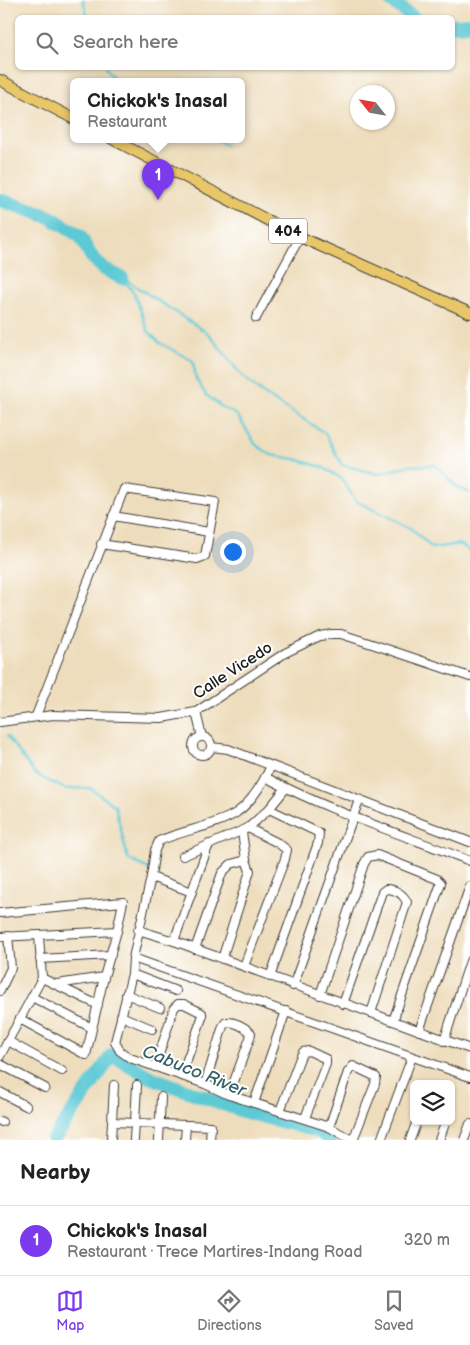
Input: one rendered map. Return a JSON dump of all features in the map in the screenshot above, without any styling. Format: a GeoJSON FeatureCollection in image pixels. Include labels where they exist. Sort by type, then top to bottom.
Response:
{"type":"FeatureCollection","features":[{"type":"Feature","properties":{"kind":"main road"},"geometry":{"type":"LineString","coordinates":[[0,80],[70,117]]}},
{"type":"Feature","properties":{"kind":"main road","name":"404"},"geometry":{"type":"LineString","coordinates":[[120,143],[300,237],[470,313]]}},
{"type":"Feature","properties":{"kind":"street"},"geometry":{"type":"LineString","coordinates":[[256,318],[300,237]]}},
{"type":"Feature","properties":{"kind":"street"},"geometry":{"type":"LineString","coordinates":[[36,716],[102,544],[124,489],[215,502],[205,556],[197,559],[102,544]]}},
{"type":"Feature","properties":{"kind":"street"},"geometry":{"type":"LineString","coordinates":[[113,516],[209,532]]}},
{"type":"Feature","properties":{"kind":"street","name":"Calle Vicedo"},"geometry":{"type":"LineString","coordinates":[[0,722],[53,715],[161,718],[196,712],[285,653],[320,636],[332,634],[341,634],[470,677]]}},
{"type":"Feature","properties":{"kind":"street"},"geometry":{"type":"LineString","coordinates":[[196,712],[202,737]]}},
{"type":"Feature","properties":{"kind":"street"},"geometry":{"type":"LineString","coordinates":[[202,737],[209,739],[211,746],[210,751],[205,754],[196,752],[193,743],[197,738],[202,737]]}},
{"type":"Feature","properties":{"kind":"street"},"geometry":{"type":"LineString","coordinates":[[211,746],[228,749],[470,842]]}},
{"type":"Feature","properties":{"kind":"street"},"geometry":{"type":"LineString","coordinates":[[271,766],[266,777],[238,811],[227,818],[159,841],[155,850],[151,877],[138,930],[132,974],[116,1037],[117,1047],[125,1055],[254,1103],[305,1118],[329,1127],[352,1140],[375,1084],[376,1077],[353,1066],[348,1072],[329,1127]]}},
{"type":"Feature","properties":{"kind":"street"},"geometry":{"type":"LineString","coordinates":[[266,777],[286,788],[352,817],[470,861]]}},
{"type":"Feature","properties":{"kind":"street"},"geometry":{"type":"LineString","coordinates":[[183,856],[245,830],[269,809],[286,788]]}},
{"type":"Feature","properties":{"kind":"street"},"geometry":{"type":"LineString","coordinates":[[293,986],[359,800]]}},
{"type":"Feature","properties":{"kind":"street"},"geometry":{"type":"LineString","coordinates":[[269,809],[319,833],[318,843],[270,977]]}},
{"type":"Feature","properties":{"kind":"street"},"geometry":{"type":"LineString","coordinates":[[222,959],[250,871],[246,860],[245,830]]}},
{"type":"Feature","properties":{"kind":"street"},"geometry":{"type":"LineString","coordinates":[[244,966],[287,850],[278,843],[245,830]]}},
{"type":"Feature","properties":{"kind":"street"},"geometry":{"type":"LineString","coordinates":[[174,941],[209,844]]}},
{"type":"Feature","properties":{"kind":"street"},"geometry":{"type":"LineString","coordinates":[[320,995],[364,864],[368,857],[377,856],[437,879],[441,883],[393,1021]]}},
{"type":"Feature","properties":{"kind":"street"},"geometry":{"type":"LineString","coordinates":[[195,949],[222,873],[231,864],[246,860]]}},
{"type":"Feature","properties":{"kind":"street"},"geometry":{"type":"LineString","coordinates":[[151,877],[192,892]]}},
{"type":"Feature","properties":{"kind":"street"},"geometry":{"type":"LineString","coordinates":[[419,1031],[470,886]]}},
{"type":"Feature","properties":{"kind":"street"},"geometry":{"type":"LineString","coordinates":[[343,1004],[382,892],[386,889],[392,889],[404,896],[407,902],[371,1013]]}},
{"type":"Feature","properties":{"kind":"street"},"geometry":{"type":"LineString","coordinates":[[0,913],[123,902],[86,1055],[20,1019]]}},
{"type":"Feature","properties":{"kind":"street"},"geometry":{"type":"LineString","coordinates":[[138,930],[244,966],[293,986],[470,1049]]}},
{"type":"Feature","properties":{"kind":"street"},"geometry":{"type":"LineString","coordinates":[[0,991],[12,968],[4,936],[39,936],[117,931]]}},
{"type":"Feature","properties":{"kind":"street"},"geometry":{"type":"LineString","coordinates":[[0,1056],[42,978],[39,936]]}},
{"type":"Feature","properties":{"kind":"street"},"geometry":{"type":"LineString","coordinates":[[40,959],[111,954]]}},
{"type":"Feature","properties":{"kind":"street"},"geometry":{"type":"LineString","coordinates":[[133,958],[470,1077]]}},
{"type":"Feature","properties":{"kind":"street"},"geometry":{"type":"LineString","coordinates":[[444,1041],[470,961]]}},
{"type":"Feature","properties":{"kind":"street"},"geometry":{"type":"LineString","coordinates":[[132,974],[176,991]]}},
{"type":"Feature","properties":{"kind":"street"},"geometry":{"type":"LineString","coordinates":[[57,984],[104,977]]}},
{"type":"Feature","properties":{"kind":"street"},"geometry":{"type":"LineString","coordinates":[[42,978],[98,1005]]}},
{"type":"Feature","properties":{"kind":"street"},"geometry":{"type":"LineString","coordinates":[[126,994],[160,1008]]}},
{"type":"Feature","properties":{"kind":"street"},"geometry":{"type":"LineString","coordinates":[[32,997],[92,1028]]}},
{"type":"Feature","properties":{"kind":"street"},"geometry":{"type":"LineString","coordinates":[[155,1066],[174,1008],[178,1004],[184,1004],[202,1013],[202,1018],[181,1076]]}},
{"type":"Feature","properties":{"kind":"street"},"geometry":{"type":"LineString","coordinates":[[254,1103],[286,1011]]}},
{"type":"Feature","properties":{"kind":"street"},"geometry":{"type":"LineString","coordinates":[[121,1016],[152,1029]]}},
{"type":"Feature","properties":{"kind":"street"},"geometry":{"type":"LineString","coordinates":[[205,1084],[223,1026],[226,1022],[247,1029],[250,1033],[250,1038],[229,1094]]}},
{"type":"Feature","properties":{"kind":"street"},"geometry":{"type":"LineString","coordinates":[[8,1041],[62,1071]]}},
{"type":"Feature","properties":{"kind":"street"},"geometry":{"type":"LineString","coordinates":[[280,1111],[300,1058],[303,1052],[309,1051],[326,1059],[326,1064],[305,1118]]}},
{"type":"Feature","properties":{"kind":"street"},"geometry":{"type":"LineString","coordinates":[[381,1140],[412,1057]]}},
{"type":"Feature","properties":{"kind":"street"},"geometry":{"type":"LineString","coordinates":[[0,1064],[46,1088]]}},
{"type":"Feature","properties":{"kind":"street"},"geometry":{"type":"LineString","coordinates":[[111,1140],[114,1085]]}},
{"type":"Feature","properties":{"kind":"street"},"geometry":{"type":"LineString","coordinates":[[134,1140],[137,1085]]}},
{"type":"Feature","properties":{"kind":"street"},"geometry":{"type":"LineString","coordinates":[[0,1092],[26,1106]]}},
{"type":"Feature","properties":{"kind":"street"},"geometry":{"type":"LineString","coordinates":[[159,1140],[161,1098]]}},
{"type":"Feature","properties":{"kind":"street"},"geometry":{"type":"LineString","coordinates":[[112,1122],[211,1126],[210,1140]]}},
{"type":"Feature","properties":{"kind":"street"},"geometry":{"type":"LineString","coordinates":[[464,1140],[470,1124]]}},
{"type":"Feature","properties":{"kind":"street"},"geometry":{"type":"LineString","coordinates":[[185,1140],[186,1125]]}},
{"type":"Feature","properties":{"kind":"street"},"geometry":{"type":"LineString","coordinates":[[410,1140],[416,1125]]}},
{"type":"Feature","properties":{"kind":"street"},"geometry":{"type":"LineString","coordinates":[[439,1140],[445,1125]]}},
{"type":"Feature","properties":{"kind":"waterway"},"geometry":{"type":"LineString","coordinates":[[83,0],[87,15]]}},
{"type":"Feature","properties":{"kind":"waterway"},"geometry":{"type":"LineString","coordinates":[[390,0],[410,15]]}},
{"type":"Feature","properties":{"kind":"waterway"},"geometry":{"type":"LineString","coordinates":[[455,25],[470,24]]}},
{"type":"Feature","properties":{"kind":"waterway"},"geometry":{"type":"LineString","coordinates":[[108,70],[114,78]]}},
{"type":"Feature","properties":{"kind":"waterway"},"geometry":{"type":"LineString","coordinates":[[0,200],[50,217],[80,236],[91,256],[104,269],[122,278]]}},
{"type":"Feature","properties":{"kind":"waterway"},"geometry":{"type":"LineString","coordinates":[[122,278],[134,293],[148,331],[160,343],[193,361],[196,379],[206,395],[223,408],[237,415],[256,445],[271,455],[295,459],[322,467],[341,478],[356,501],[411,528],[432,548],[460,544],[470,551]]}},
{"type":"Feature","properties":{"kind":"waterway"},"geometry":{"type":"LineString","coordinates":[[126,280],[209,334],[242,376],[264,394],[325,433],[342,465],[378,474],[407,466],[435,465],[457,487],[470,493]]}},
{"type":"Feature","properties":{"kind":"waterway"},"geometry":{"type":"LineString","coordinates":[[7,736],[35,774],[65,789],[90,788],[115,806],[128,859],[149,869]]}},
{"type":"Feature","properties":{"kind":"waterway","name":"Cabuco River"},"geometry":{"type":"LineString","coordinates":[[53,1140],[112,1055],[150,1077],[242,1111],[318,1131],[331,1140]]}},
{"type":"Feature","properties":{"kind":"place","name":"Chickok's Inasal"},"geometry":{"type":"Point","coordinates":[158,200]}}]}
